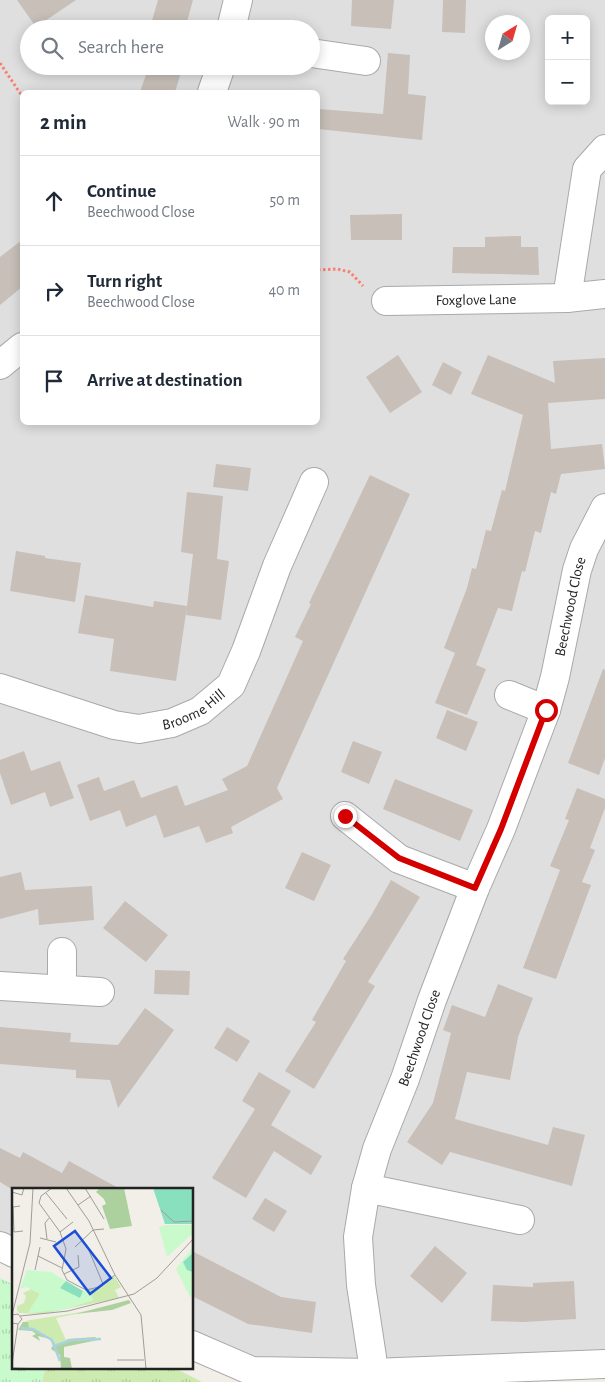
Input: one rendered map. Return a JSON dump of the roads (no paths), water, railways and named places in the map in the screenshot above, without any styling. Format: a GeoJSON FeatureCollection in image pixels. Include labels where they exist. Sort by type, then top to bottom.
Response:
{"type":"FeatureCollection","features":[{"type":"Feature","properties":{"kind":"street"},"geometry":{"type":"LineString","coordinates":[[233,20],[238,0]]}},
{"type":"Feature","properties":{"kind":"street"},"geometry":{"type":"LineString","coordinates":[[320,54],[366,61]]}},
{"type":"Feature","properties":{"kind":"street"},"geometry":{"type":"LineString","coordinates":[[213,90],[217,75]]}},
{"type":"Feature","properties":{"kind":"street"},"geometry":{"type":"LineString","coordinates":[[567,298],[587,169],[605,149]]}},
{"type":"Feature","properties":{"kind":"street","name":"Foxglove Lane"},"geometry":{"type":"LineString","coordinates":[[386,301],[567,298],[605,294]]}},
{"type":"Feature","properties":{"kind":"street"},"geometry":{"type":"LineString","coordinates":[[0,365],[20,348]]}},
{"type":"Feature","properties":{"kind":"street","name":"Broome Hill"},"geometry":{"type":"LineString","coordinates":[[0,688],[114,725],[139,730],[172,723],[200,711],[231,685],[246,651],[277,566],[314,482]]}},
{"type":"Feature","properties":{"kind":"street","name":"Beechwood Close"},"geometry":{"type":"LineString","coordinates":[[372,1373],[372,1357],[361,1285],[358,1236],[366,1188],[377,1148],[405,1079],[432,1000],[475,888],[501,829],[546,710],[555,677],[577,570],[584,548],[605,508]]}},
{"type":"Feature","properties":{"kind":"street"},"geometry":{"type":"LineString","coordinates":[[509,695],[546,710]]}},
{"type":"Feature","properties":{"kind":"street"},"geometry":{"type":"LineString","coordinates":[[345,816],[399,858],[475,888]]}},
{"type":"Feature","properties":{"kind":"street"},"geometry":{"type":"LineString","coordinates":[[62,952],[62,989]]}},
{"type":"Feature","properties":{"kind":"street"},"geometry":{"type":"LineString","coordinates":[[0,986],[100,992]]}},
{"type":"Feature","properties":{"kind":"street"},"geometry":{"type":"LineString","coordinates":[[366,1188],[520,1220]]}},
{"type":"Feature","properties":{"kind":"street"},"geometry":{"type":"LineString","coordinates":[[0,1246],[12,1252]]}},
{"type":"Feature","properties":{"kind":"street"},"geometry":{"type":"LineString","coordinates":[[194,1346],[252,1371],[372,1373],[605,1364]]}}]}
